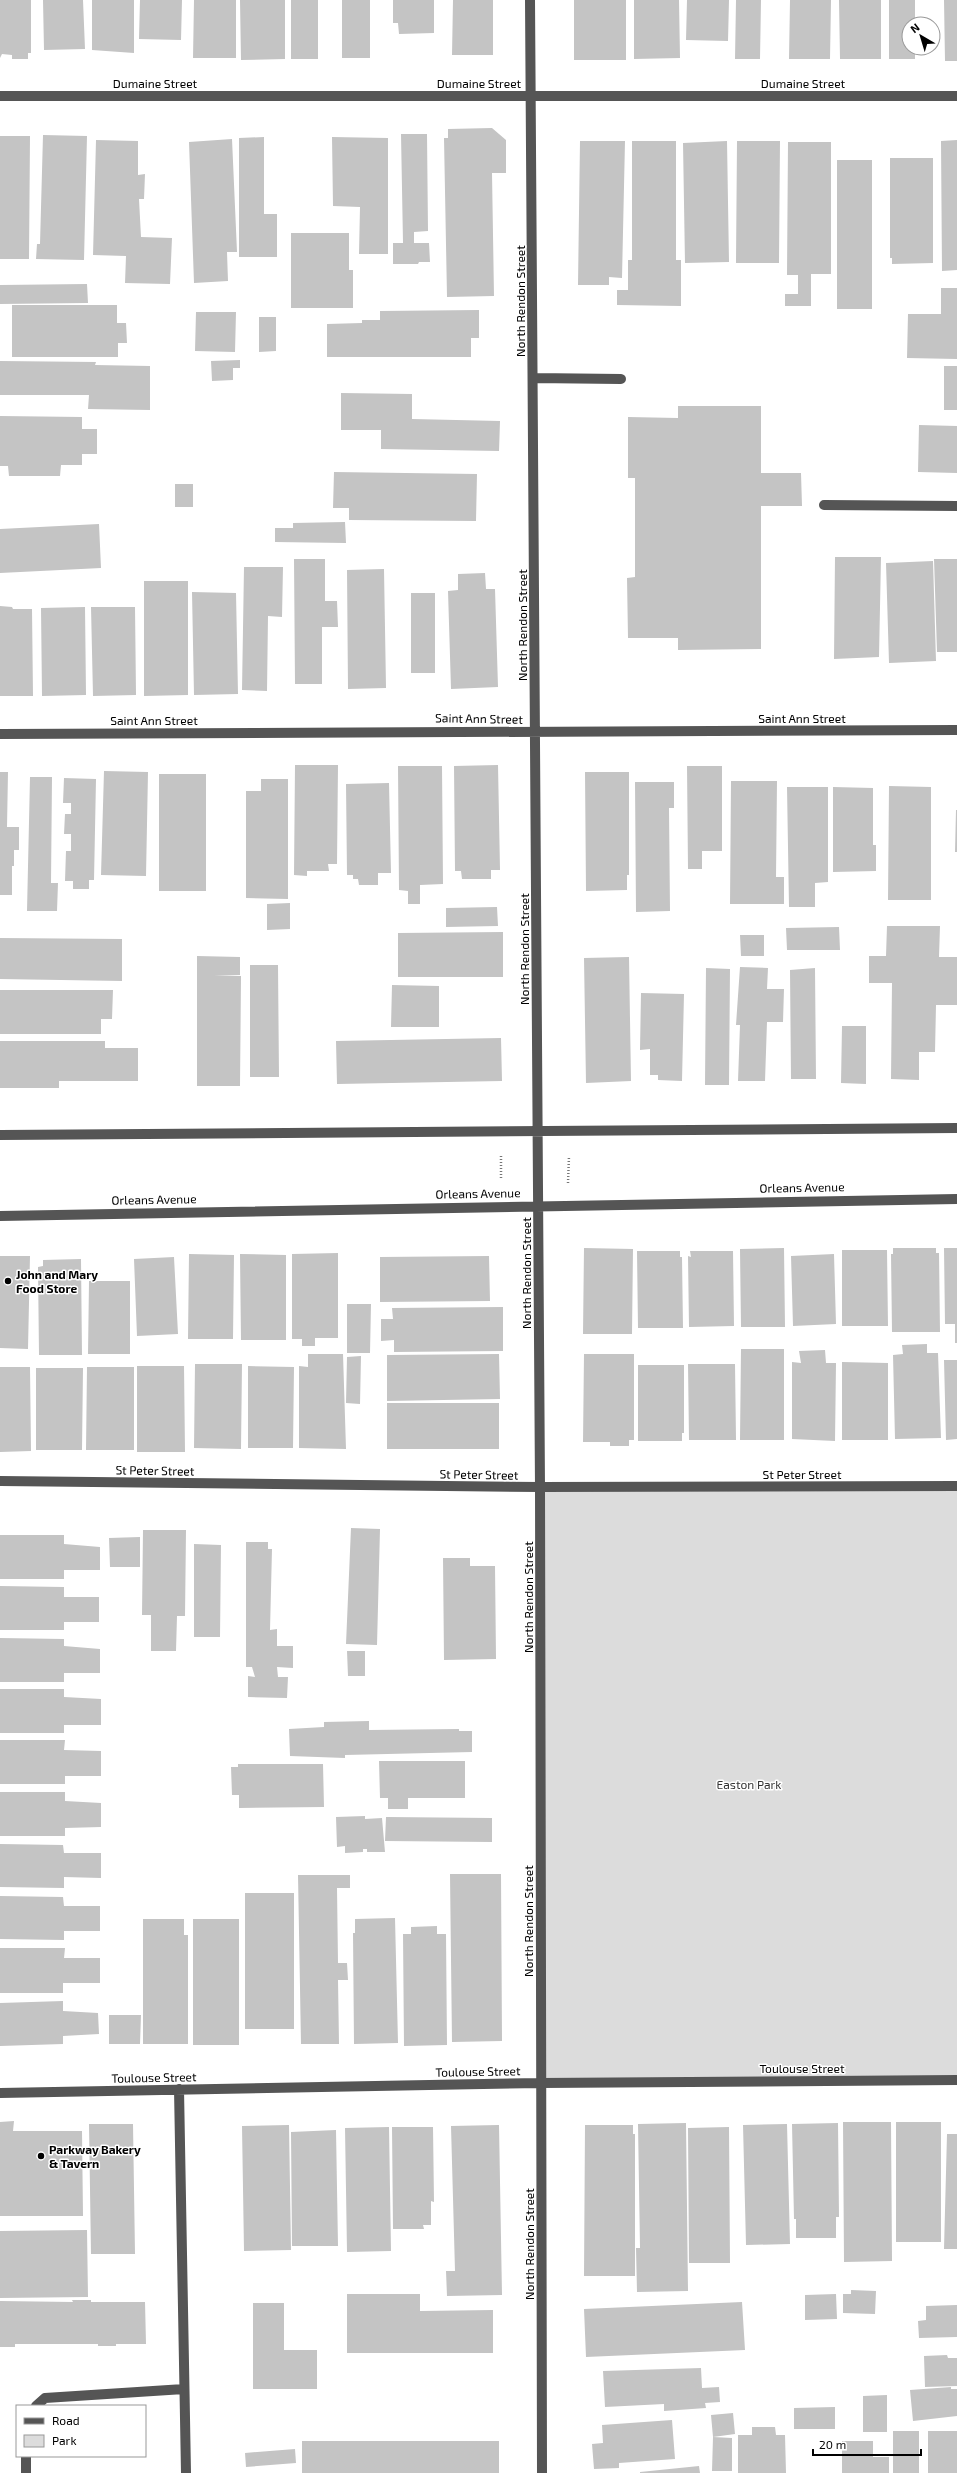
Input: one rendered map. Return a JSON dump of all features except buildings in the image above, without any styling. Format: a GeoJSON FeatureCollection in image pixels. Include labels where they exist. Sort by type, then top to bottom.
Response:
{"type":"FeatureCollection","features":[{"type":"Feature","properties":{"kind":"street","name":"North Rendon Street"},"geometry":{"type":"LineString","coordinates":[[530,0],[540,1488],[542,2473]]}},
{"type":"Feature","properties":{"kind":"street","name":"Dumaine Street"},"geometry":{"type":"LineString","coordinates":[[0,96],[957,96]]}},
{"type":"Feature","properties":{"kind":"street"},"geometry":{"type":"LineString","coordinates":[[533,378],[621,379]]}},
{"type":"Feature","properties":{"kind":"street"},"geometry":{"type":"LineString","coordinates":[[824,505],[957,506]]}},
{"type":"Feature","properties":{"kind":"street","name":"Saint Ann Street"},"geometry":{"type":"LineString","coordinates":[[0,734],[957,730]]}},
{"type":"Feature","properties":{"kind":"street"},"geometry":{"type":"LineString","coordinates":[[0,1135],[957,1128]]}},
{"type":"Feature","properties":{"kind":"street","name":"Orleans Avenue"},"geometry":{"type":"LineString","coordinates":[[0,1216],[538,1205],[957,1199]]}},
{"type":"Feature","properties":{"kind":"street","name":"St Peter Street"},"geometry":{"type":"LineString","coordinates":[[0,1481],[540,1488],[957,1486]]}},
{"type":"Feature","properties":{"kind":"street","name":"Toulouse Street"},"geometry":{"type":"LineString","coordinates":[[0,2093],[541,2083],[957,2080]]}},
{"type":"Feature","properties":{"kind":"street"},"geometry":{"type":"LineString","coordinates":[[178,2089],[186,2473]]}},
{"type":"Feature","properties":{"kind":"street"},"geometry":{"type":"LineString","coordinates":[[37,2405],[45,2398],[184,2389]]}},
{"type":"Feature","properties":{"kind":"street"},"geometry":{"type":"LineString","coordinates":[[26,2457],[26,2473]]}},
{"type":"Feature","properties":{"kind":"path"},"geometry":{"type":"LineString","coordinates":[[568,1183],[570,1150]]}},
{"type":"Feature","properties":{"kind":"path"},"geometry":{"type":"LineString","coordinates":[[501,1152],[501,1180]]}},
{"type":"Feature","properties":{"kind":"green space","name":"Easton Park"},"geometry":{"type":"Polygon","coordinates":[[[957,1486],[957,2080],[541,2083],[540,1487],[957,1486]]]}},
{"type":"Feature","properties":{"kind":"place","name":"John and Mary Food Store"},"geometry":{"type":"Point","coordinates":[8,1281]}},
{"type":"Feature","properties":{"kind":"place","name":"Parkway Bakery & Tavern"},"geometry":{"type":"Point","coordinates":[41,2156]}}]}
